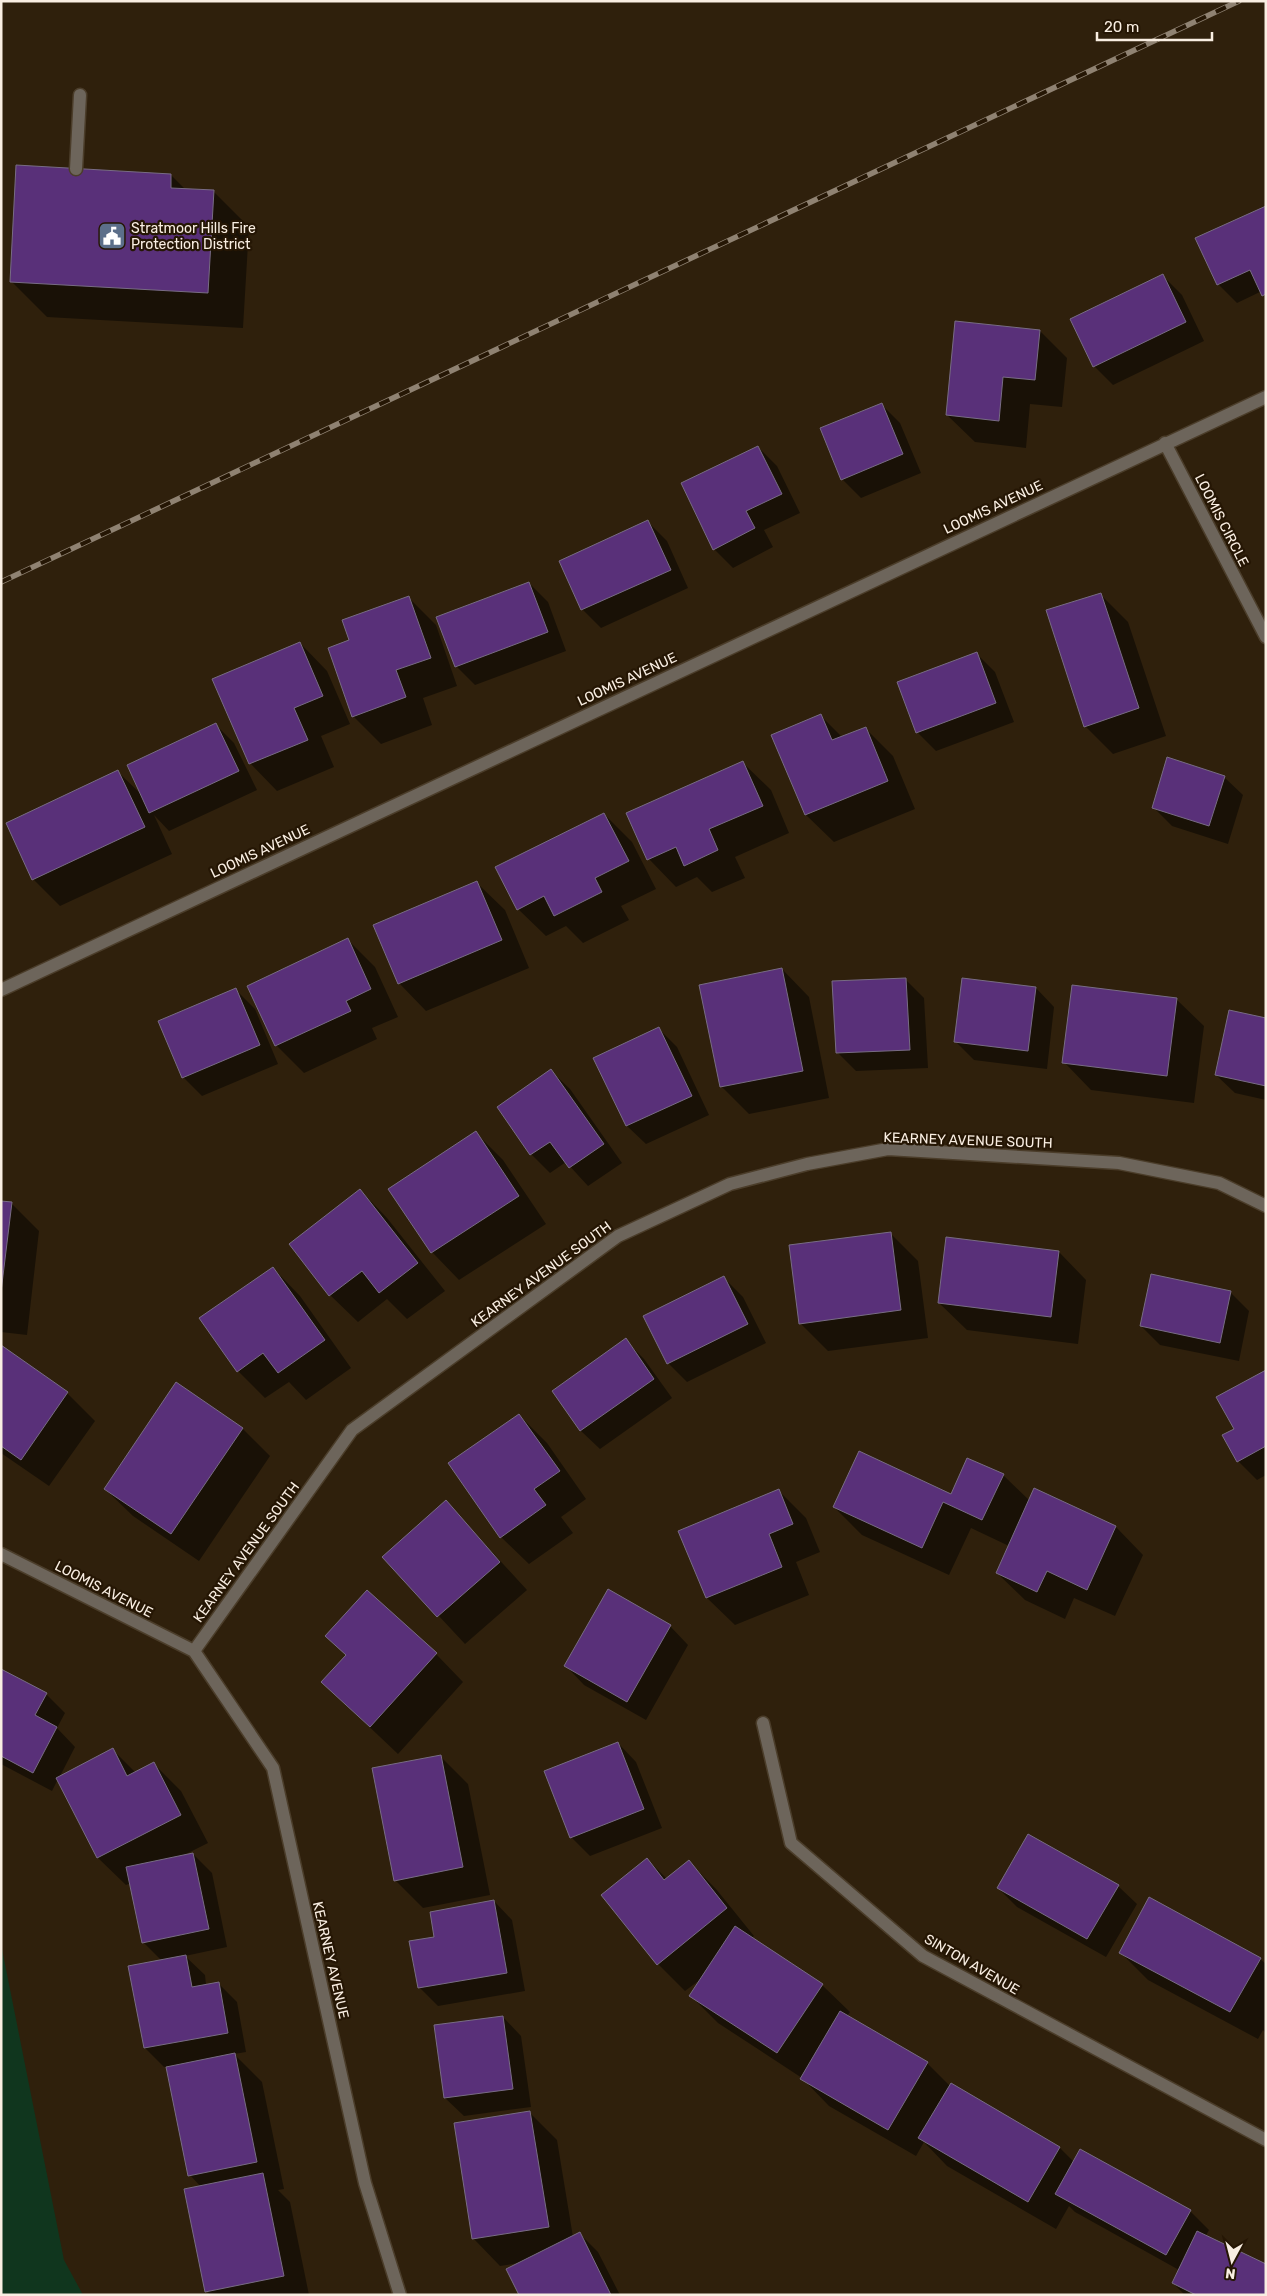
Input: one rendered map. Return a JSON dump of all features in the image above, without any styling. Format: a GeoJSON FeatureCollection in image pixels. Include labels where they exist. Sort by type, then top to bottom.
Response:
{"type":"FeatureCollection","features":[{"type":"Feature","properties":{"kind":"street"},"geometry":{"type":"LineString","coordinates":[[76,169],[80,95]]}},
{"type":"Feature","properties":{"kind":"street","name":"LOOMIS AVENUE"},"geometry":{"type":"LineString","coordinates":[[1,990],[1266,397]]}},
{"type":"Feature","properties":{"kind":"street","name":"LOOMIS CIRCLE"},"geometry":{"type":"LineString","coordinates":[[1165,443],[1266,637]]}},
{"type":"Feature","properties":{"kind":"street","name":"KEARNEY AVENUE SOUTH"},"geometry":{"type":"LineString","coordinates":[[194,1651],[352,1430],[618,1236],[730,1184],[807,1164],[888,1149],[1119,1163],[1218,1182],[1266,1206]]}},
{"type":"Feature","properties":{"kind":"street","name":"LOOMIS AVENUE"},"geometry":{"type":"LineString","coordinates":[[1,1554],[194,1651]]}},
{"type":"Feature","properties":{"kind":"street","name":"KEARNEY AVENUE"},"geometry":{"type":"LineString","coordinates":[[194,1651],[273,1768],[366,2183],[400,2295]]}},
{"type":"Feature","properties":{"kind":"street","name":"SINTON AVENUE"},"geometry":{"type":"LineString","coordinates":[[763,1723],[791,1842],[923,1956],[1266,2140]]}},
{"type":"Feature","properties":{"kind":"green space"},"geometry":{"type":"Polygon","coordinates":[[[1,1944],[64,2260],[83,2295],[1,2295],[1,1944]]]}},
{"type":"Feature","properties":{"kind":"building","name":"Stratmoor Hills Fire Protection District"},"geometry":{"type":"Polygon","coordinates":[[[16,165],[171,174],[171,188],[214,190],[208,293],[10,282],[16,165]]]}},
{"type":"Feature","properties":{"kind":"building"},"geometry":{"type":"Polygon","coordinates":[[[1266,206],[1266,294],[1262,296],[1250,270],[1217,285],[1195,238],[1266,206]]]}},
{"type":"Feature","properties":{"kind":"building"},"geometry":{"type":"Polygon","coordinates":[[[1163,274],[1186,322],[1093,367],[1070,319],[1163,274]]]}},
{"type":"Feature","properties":{"kind":"building"},"geometry":{"type":"Polygon","coordinates":[[[955,321],[1040,330],[1035,380],[1003,377],[999,421],[946,415],[955,321]]]}},
{"type":"Feature","properties":{"kind":"building"},"geometry":{"type":"Polygon","coordinates":[[[882,403],[903,454],[841,480],[820,428],[882,403]]]}},
{"type":"Feature","properties":{"kind":"building"},"geometry":{"type":"Polygon","coordinates":[[[758,446],[782,494],[746,511],[755,528],[713,550],[681,483],[758,446]]]}},
{"type":"Feature","properties":{"kind":"building"},"geometry":{"type":"Polygon","coordinates":[[[648,520],[671,570],[581,610],[559,561],[648,520]]]}},
{"type":"Feature","properties":{"kind":"building"},"geometry":{"type":"Polygon","coordinates":[[[529,582],[548,632],[455,667],[436,617],[529,582]]]}},
{"type":"Feature","properties":{"kind":"building"},"geometry":{"type":"Polygon","coordinates":[[[1101,593],[1139,708],[1084,727],[1046,610],[1101,593]]]}},
{"type":"Feature","properties":{"kind":"building"},"geometry":{"type":"Polygon","coordinates":[[[409,596],[431,658],[396,670],[406,697],[352,717],[328,648],[349,640],[342,620],[409,596]]]}},
{"type":"Feature","properties":{"kind":"building"},"geometry":{"type":"Polygon","coordinates":[[[300,642],[323,696],[294,708],[308,740],[249,764],[212,679],[300,642]]]}},
{"type":"Feature","properties":{"kind":"building"},"geometry":{"type":"Polygon","coordinates":[[[977,652],[996,703],[916,733],[897,682],[977,652]]]}},
{"type":"Feature","properties":{"kind":"building"},"geometry":{"type":"Polygon","coordinates":[[[821,714],[832,740],[866,727],[888,781],[805,815],[771,735],[821,714]]]}},
{"type":"Feature","properties":{"kind":"building"},"geometry":{"type":"Polygon","coordinates":[[[216,723],[239,771],[149,813],[127,765],[216,723]]]}},
{"type":"Feature","properties":{"kind":"building"},"geometry":{"type":"Polygon","coordinates":[[[1167,757],[1225,776],[1209,826],[1152,808],[1167,757]]]}},
{"type":"Feature","properties":{"kind":"building"},"geometry":{"type":"Polygon","coordinates":[[[743,761],[763,806],[709,829],[718,850],[684,866],[676,847],[647,860],[626,813],[743,761]]]}},
{"type":"Feature","properties":{"kind":"building"},"geometry":{"type":"Polygon","coordinates":[[[118,770],[145,827],[32,880],[6,823],[118,770]]]}},
{"type":"Feature","properties":{"kind":"building"},"geometry":{"type":"Polygon","coordinates":[[[604,813],[629,861],[595,878],[602,892],[554,916],[544,896],[517,910],[495,867],[604,813]]]}},
{"type":"Feature","properties":{"kind":"building"},"geometry":{"type":"Polygon","coordinates":[[[477,881],[502,940],[398,984],[373,925],[477,881]]]}},
{"type":"Feature","properties":{"kind":"building"},"geometry":{"type":"Polygon","coordinates":[[[348,938],[371,989],[346,1001],[351,1011],[275,1046],[247,986],[348,938]]]}},
{"type":"Feature","properties":{"kind":"building"},"geometry":{"type":"Polygon","coordinates":[[[782,968],[803,1071],[720,1087],[699,985],[782,968]]]}},
{"type":"Feature","properties":{"kind":"building"},"geometry":{"type":"Polygon","coordinates":[[[906,978],[910,1050],[836,1053],[832,981],[906,978]]]}},
{"type":"Feature","properties":{"kind":"building"},"geometry":{"type":"Polygon","coordinates":[[[962,978],[1036,987],[1028,1051],[954,1042],[962,978]]]}},
{"type":"Feature","properties":{"kind":"building"},"geometry":{"type":"Polygon","coordinates":[[[1072,985],[1177,998],[1167,1076],[1062,1063],[1072,985]]]}},
{"type":"Feature","properties":{"kind":"building"},"geometry":{"type":"Polygon","coordinates":[[[236,988],[260,1045],[182,1078],[158,1021],[236,988]]]}},
{"type":"Feature","properties":{"kind":"building"},"geometry":{"type":"Polygon","coordinates":[[[1229,1010],[1266,1018],[1266,1086],[1215,1075],[1229,1010]]]}},
{"type":"Feature","properties":{"kind":"building"},"geometry":{"type":"Polygon","coordinates":[[[659,1027],[692,1096],[626,1126],[593,1058],[659,1027]]]}},
{"type":"Feature","properties":{"kind":"building"},"geometry":{"type":"Polygon","coordinates":[[[551,1069],[604,1144],[569,1168],[550,1142],[530,1155],[497,1107],[551,1069]]]}},
{"type":"Feature","properties":{"kind":"building"},"geometry":{"type":"Polygon","coordinates":[[[476,1131],[519,1196],[431,1253],[388,1189],[476,1131]]]}},
{"type":"Feature","properties":{"kind":"building"},"geometry":{"type":"Polygon","coordinates":[[[360,1189],[418,1263],[379,1293],[362,1271],[329,1296],[289,1244],[360,1189]]]}},
{"type":"Feature","properties":{"kind":"building"},"geometry":{"type":"Polygon","coordinates":[[[1,1201],[12,1202],[1,1292],[1,1201]]]}},
{"type":"Feature","properties":{"kind":"building"},"geometry":{"type":"Polygon","coordinates":[[[891,1232],[901,1310],[799,1324],[789,1245],[891,1232]]]}},
{"type":"Feature","properties":{"kind":"building"},"geometry":{"type":"Polygon","coordinates":[[[946,1237],[1059,1251],[1051,1317],[938,1303],[946,1237]]]}},
{"type":"Feature","properties":{"kind":"building"},"geometry":{"type":"Polygon","coordinates":[[[273,1267],[325,1340],[278,1373],[263,1353],[237,1372],[199,1318],[273,1267]]]}},
{"type":"Feature","properties":{"kind":"building"},"geometry":{"type":"Polygon","coordinates":[[[1151,1274],[1231,1291],[1220,1343],[1140,1326],[1151,1274]]]}},
{"type":"Feature","properties":{"kind":"building"},"geometry":{"type":"Polygon","coordinates":[[[724,1276],[748,1324],[667,1364],[643,1316],[724,1276]]]}},
{"type":"Feature","properties":{"kind":"building"},"geometry":{"type":"Polygon","coordinates":[[[626,1338],[654,1379],[580,1431],[552,1391],[626,1338]]]}},
{"type":"Feature","properties":{"kind":"building"},"geometry":{"type":"Polygon","coordinates":[[[1,1345],[68,1392],[21,1460],[1,1446],[1,1345]]]}},
{"type":"Feature","properties":{"kind":"building"},"geometry":{"type":"Polygon","coordinates":[[[1266,1370],[1266,1446],[1237,1462],[1222,1435],[1234,1429],[1216,1397],[1266,1370]]]}},
{"type":"Feature","properties":{"kind":"building"},"geometry":{"type":"Polygon","coordinates":[[[176,1382],[243,1428],[171,1534],[104,1489],[176,1382]]]}},
{"type":"Feature","properties":{"kind":"building"},"geometry":{"type":"Polygon","coordinates":[[[519,1414],[560,1471],[534,1489],[546,1505],[500,1538],[448,1463],[519,1414]]]}},
{"type":"Feature","properties":{"kind":"building"},"geometry":{"type":"Polygon","coordinates":[[[859,1451],[951,1494],[967,1458],[1004,1474],[982,1520],[943,1502],[922,1548],[833,1507],[859,1451]]]}},
{"type":"Feature","properties":{"kind":"building"},"geometry":{"type":"Polygon","coordinates":[[[1034,1488],[1116,1526],[1087,1590],[1047,1571],[1037,1592],[996,1573],[1034,1488]]]}},
{"type":"Feature","properties":{"kind":"building"},"geometry":{"type":"Polygon","coordinates":[[[779,1489],[793,1524],[769,1534],[782,1567],[706,1598],[678,1531],[779,1489]]]}},
{"type":"Feature","properties":{"kind":"building"},"geometry":{"type":"Polygon","coordinates":[[[446,1500],[500,1562],[437,1617],[382,1557],[446,1500]]]}},
{"type":"Feature","properties":{"kind":"building"},"geometry":{"type":"Polygon","coordinates":[[[608,1589],[671,1625],[627,1702],[564,1666],[608,1589]]]}},
{"type":"Feature","properties":{"kind":"building"},"geometry":{"type":"Polygon","coordinates":[[[367,1590],[437,1653],[370,1727],[321,1682],[346,1655],[325,1636],[367,1590]]]}},
{"type":"Feature","properties":{"kind":"building"},"geometry":{"type":"Polygon","coordinates":[[[1,1669],[47,1693],[35,1715],[57,1727],[33,1773],[1,1756],[1,1669]]]}},
{"type":"Feature","properties":{"kind":"building"},"geometry":{"type":"Polygon","coordinates":[[[618,1742],[644,1809],[570,1838],[544,1771],[618,1742]]]}},
{"type":"Feature","properties":{"kind":"building"},"geometry":{"type":"Polygon","coordinates":[[[113,1748],[127,1776],[154,1762],[181,1815],[97,1858],[56,1778],[113,1748]]]}},
{"type":"Feature","properties":{"kind":"building"},"geometry":{"type":"Polygon","coordinates":[[[441,1755],[463,1867],[394,1881],[372,1768],[441,1755]]]}},
{"type":"Feature","properties":{"kind":"building"},"geometry":{"type":"Polygon","coordinates":[[[1028,1834],[1119,1885],[1087,1939],[997,1888],[1028,1834]]]}},
{"type":"Feature","properties":{"kind":"building"},"geometry":{"type":"Polygon","coordinates":[[[193,1853],[209,1929],[142,1943],[126,1867],[193,1853]]]}},
{"type":"Feature","properties":{"kind":"building"},"geometry":{"type":"Polygon","coordinates":[[[647,1858],[664,1880],[689,1860],[727,1908],[657,1965],[601,1895],[647,1858]]]}},
{"type":"Feature","properties":{"kind":"building"},"geometry":{"type":"Polygon","coordinates":[[[1149,1897],[1261,1958],[1230,2012],[1119,1953],[1149,1897]]]}},
{"type":"Feature","properties":{"kind":"building"},"geometry":{"type":"Polygon","coordinates":[[[494,1900],[507,1973],[418,1988],[409,1941],[434,1937],[430,1912],[494,1900]]]}},
{"type":"Feature","properties":{"kind":"building"},"geometry":{"type":"Polygon","coordinates":[[[735,1926],[823,1984],[777,2053],[689,1996],[735,1926]]]}},
{"type":"Feature","properties":{"kind":"building"},"geometry":{"type":"Polygon","coordinates":[[[186,1955],[192,1987],[219,1982],[228,2033],[144,2048],[128,1966],[186,1955]]]}},
{"type":"Feature","properties":{"kind":"building"},"geometry":{"type":"Polygon","coordinates":[[[840,2011],[928,2062],[888,2130],[800,2079],[840,2011]]]}},
{"type":"Feature","properties":{"kind":"building"},"geometry":{"type":"Polygon","coordinates":[[[503,2016],[513,2089],[444,2098],[434,2025],[503,2016]]]}},
{"type":"Feature","properties":{"kind":"building"},"geometry":{"type":"Polygon","coordinates":[[[235,2053],[257,2162],[188,2176],[166,2067],[235,2053]]]}},
{"type":"Feature","properties":{"kind":"building"},"geometry":{"type":"Polygon","coordinates":[[[951,2083],[1060,2147],[1028,2202],[918,2138],[951,2083]]]}},
{"type":"Feature","properties":{"kind":"building"},"geometry":{"type":"Polygon","coordinates":[[[530,2111],[549,2227],[472,2239],[454,2123],[530,2111]]]}},
{"type":"Feature","properties":{"kind":"building"},"geometry":{"type":"Polygon","coordinates":[[[1080,2149],[1191,2210],[1166,2255],[1055,2194],[1080,2149]]]}},
{"type":"Feature","properties":{"kind":"building"},"geometry":{"type":"Polygon","coordinates":[[[263,2173],[284,2276],[205,2292],[184,2189],[263,2173]]]}},
{"type":"Feature","properties":{"kind":"building"},"geometry":{"type":"Polygon","coordinates":[[[1197,2231],[1266,2264],[1266,2295],[1196,2295],[1172,2283],[1197,2231]]]}},
{"type":"Feature","properties":{"kind":"building"},"geometry":{"type":"Polygon","coordinates":[[[580,2232],[611,2295],[519,2295],[506,2269],[580,2232]]]}},
{"type":"Feature","properties":{"kind":"railway"},"geometry":{"type":"LineString","coordinates":[[1,582],[1239,1]]}},
{"type":"Feature","properties":{"kind":"place","name":"Stratmoor Hills Fire Protection District"},"geometry":{"type":"Point","coordinates":[112,236]}}]}
